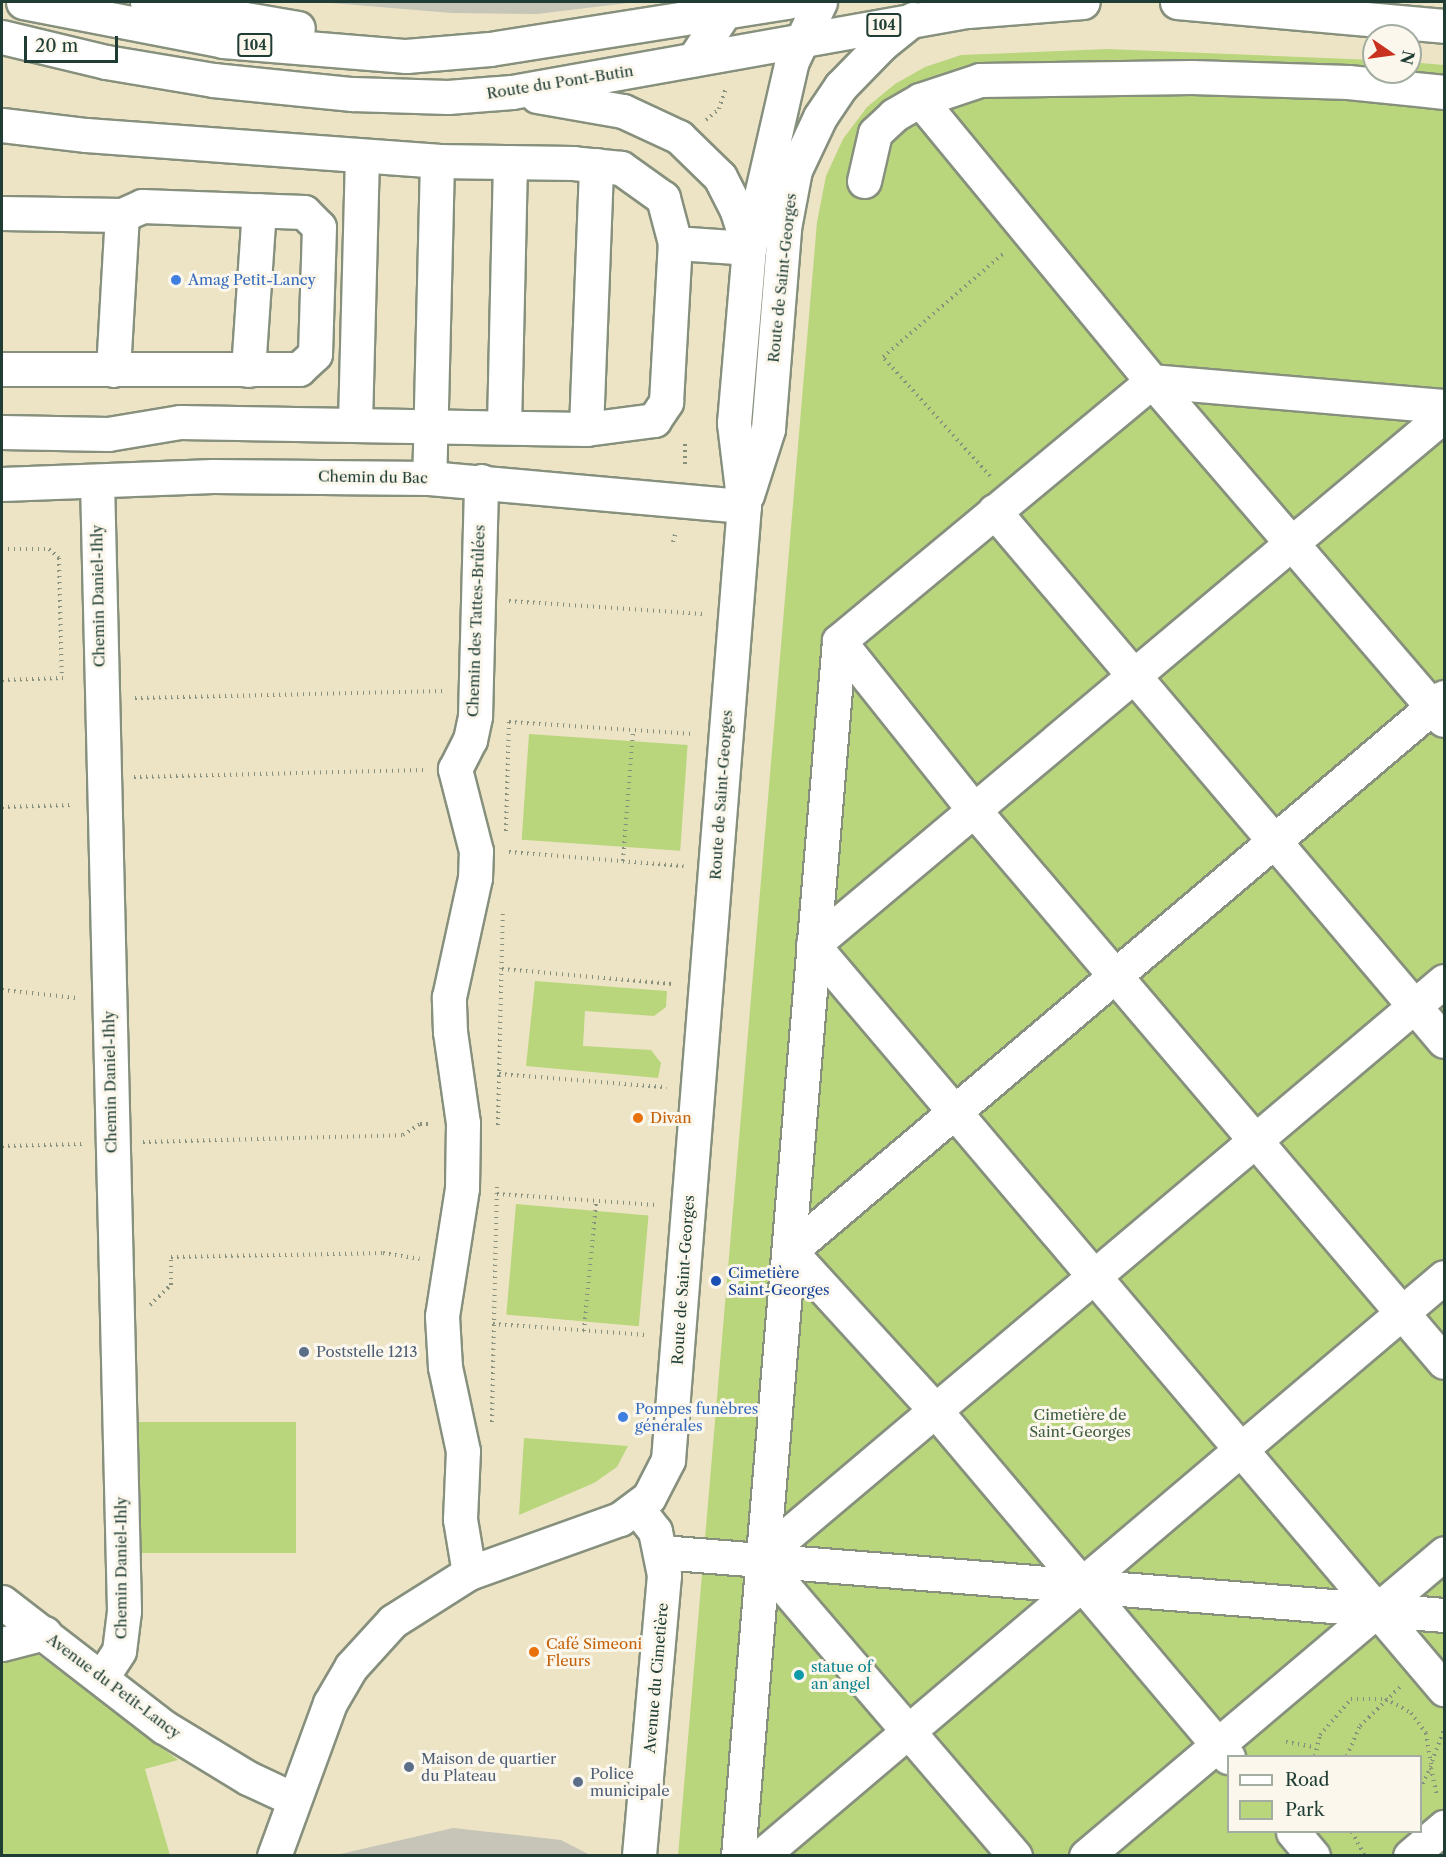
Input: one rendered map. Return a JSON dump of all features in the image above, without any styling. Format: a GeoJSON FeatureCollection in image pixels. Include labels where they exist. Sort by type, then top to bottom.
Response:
{"type":"FeatureCollection","features":[{"type":"Feature","properties":{"kind":"street","name":"104"},"geometry":{"type":"LineString","coordinates":[[23,2],[167,33],[293,49],[406,56],[490,49],[679,10],[788,2]]}},
{"type":"Feature","properties":{"kind":"street"},"geometry":{"type":"LineString","coordinates":[[147,2],[282,26],[490,49]]}},
{"type":"Feature","properties":{"kind":"street","name":"Route de Saint-Georges"},"geometry":{"type":"LineString","coordinates":[[274,1856],[319,1725],[351,1667],[393,1621],[470,1573],[592,1530],[637,1508],[661,1480],[671,1440],[744,506],[734,423],[749,248],[800,40],[820,2]]}},
{"type":"Feature","properties":{"kind":"street","name":"Route du Pont-Butin"},"geometry":{"type":"LineString","coordinates":[[2,37],[157,71],[264,87],[400,96],[512,93],[913,19],[1083,2]]}},
{"type":"Feature","properties":{"kind":"street"},"geometry":{"type":"LineString","coordinates":[[1177,2],[1444,26]]}},
{"type":"Feature","properties":{"kind":"street"},"geometry":{"type":"LineString","coordinates":[[694,59],[728,7]]}},
{"type":"Feature","properties":{"kind":"street","name":"Route de Saint-Georges"},"geometry":{"type":"LineString","coordinates":[[744,506],[768,429],[784,228],[795,170],[820,117],[841,86],[882,44],[913,19]]}},
{"type":"Feature","properties":{"kind":"street"},"geometry":{"type":"LineString","coordinates":[[864,182],[875,133],[894,115],[920,100],[980,80],[1192,77],[1348,82],[1444,92]]}},
{"type":"Feature","properties":{"kind":"street"},"geometry":{"type":"LineString","coordinates":[[512,93],[604,107],[661,126],[690,146],[720,177],[736,208],[749,248],[675,243]]}},
{"type":"Feature","properties":{"kind":"street"},"geometry":{"type":"LineString","coordinates":[[790,1251],[1273,841],[1441,708],[1290,541],[1152,381],[920,100]]}},
{"type":"Feature","properties":{"kind":"street"},"geometry":{"type":"LineString","coordinates":[[2,125],[86,135],[362,157],[596,165],[621,168],[663,198],[675,243],[666,402],[654,420],[586,429],[432,423],[180,422],[108,434],[2,432]]}},
{"type":"Feature","properties":{"kind":"street"},"geometry":{"type":"LineString","coordinates":[[355,423],[362,157]]}},
{"type":"Feature","properties":{"kind":"street"},"geometry":{"type":"LineString","coordinates":[[429,478],[436,161]]}},
{"type":"Feature","properties":{"kind":"street"},"geometry":{"type":"LineString","coordinates":[[504,426],[510,162]]}},
{"type":"Feature","properties":{"kind":"street"},"geometry":{"type":"LineString","coordinates":[[586,429],[596,165]]}},
{"type":"Feature","properties":{"kind":"street"},"geometry":{"type":"LineString","coordinates":[[2,213],[122,215],[142,206],[259,210],[304,212],[319,227],[315,354],[299,369],[2,369]]}},
{"type":"Feature","properties":{"kind":"street"},"geometry":{"type":"LineString","coordinates":[[248,370],[259,210]]}},
{"type":"Feature","properties":{"kind":"street"},"geometry":{"type":"LineString","coordinates":[[113,370],[122,215]]}},
{"type":"Feature","properties":{"kind":"street"},"geometry":{"type":"LineString","coordinates":[[738,1856],[760,1558],[790,1251],[839,641],[1152,381],[1444,406]]}},
{"type":"Feature","properties":{"kind":"street"},"geometry":{"type":"LineString","coordinates":[[813,945],[1290,541],[1444,415]]}},
{"type":"Feature","properties":{"kind":"street","name":"Chemin du Bac"},"geometry":{"type":"LineString","coordinates":[[2,484],[213,476],[429,478],[744,506]]}},
{"type":"Feature","properties":{"kind":"street","name":"Chemin Daniel-Ihly"},"geometry":{"type":"LineString","coordinates":[[96,481],[123,1637],[119,1651],[102,1677]]}},
{"type":"Feature","properties":{"kind":"street","name":"Chemin des Tattes-Brûlées"},"geometry":{"type":"LineString","coordinates":[[455,770],[470,740],[476,690],[481,481]]}},
{"type":"Feature","properties":{"kind":"street"},"geometry":{"type":"LineString","coordinates":[[1002,504],[1134,674],[1444,1041]]}},
{"type":"Feature","properties":{"kind":"street"},"geometry":{"type":"LineString","coordinates":[[839,641],[973,809],[1444,1362]]}},
{"type":"Feature","properties":{"kind":"street"},"geometry":{"type":"LineString","coordinates":[[455,770],[476,851],[475,878],[449,997],[450,1032],[463,1123],[462,1188],[442,1316],[445,1367],[464,1451],[460,1519],[470,1573]]}},
{"type":"Feature","properties":{"kind":"street"},"geometry":{"type":"LineString","coordinates":[[813,945],[1435,1678]]}},
{"type":"Feature","properties":{"kind":"street"},"geometry":{"type":"LineString","coordinates":[[760,1558],[1095,1278],[1444,981]]}},
{"type":"Feature","properties":{"kind":"street"},"geometry":{"type":"LineString","coordinates":[[790,1251],[936,1411],[1223,1750]]}},
{"type":"Feature","properties":{"kind":"street"},"geometry":{"type":"LineString","coordinates":[[761,1856],[909,1734],[1444,1277]]}},
{"type":"Feature","properties":{"kind":"street","name":"Avenue du Cimetière"},"geometry":{"type":"LineString","coordinates":[[637,1508],[655,1530],[661,1552],[664,1604],[639,1856]]}},
{"type":"Feature","properties":{"kind":"street"},"geometry":{"type":"LineString","coordinates":[[661,1552],[760,1558],[1444,1615]]}},
{"type":"Feature","properties":{"kind":"street"},"geometry":{"type":"LineString","coordinates":[[1086,1856],[1223,1750],[1376,1610],[1444,1553]]}},
{"type":"Feature","properties":{"kind":"street"},"geometry":{"type":"LineString","coordinates":[[760,1558],[1015,1856]]}},
{"type":"Feature","properties":{"kind":"street","name":"Avenue du Petit-Lancy"},"geometry":{"type":"LineString","coordinates":[[2,1602],[164,1727],[248,1778],[292,1799]]}},
{"type":"Feature","properties":{"kind":"street"},"geometry":{"type":"LineString","coordinates":[[2,1644],[45,1633]]}},
{"type":"Feature","properties":{"kind":"street"},"geometry":{"type":"LineString","coordinates":[[1410,1856],[1442,1815]]}},
{"type":"Feature","properties":{"kind":"street"},"geometry":{"type":"LineString","coordinates":[[1294,1833],[1313,1856]]}},
{"type":"Feature","properties":{"kind":"path"},"geometry":{"type":"LineString","coordinates":[[661,126],[712,117],[719,109],[727,81]]}},
{"type":"Feature","properties":{"kind":"path"},"geometry":{"type":"LineString","coordinates":[[1002,504],[883,357],[1029,231]]}},
{"type":"Feature","properties":{"kind":"path"},"geometry":{"type":"LineString","coordinates":[[2,549],[49,549],[59,558],[62,678]]}},
{"type":"Feature","properties":{"kind":"path"},"geometry":{"type":"LineString","coordinates":[[502,593],[505,613]]}},
{"type":"Feature","properties":{"kind":"path"},"geometry":{"type":"LineString","coordinates":[[505,601],[708,614]]}},
{"type":"Feature","properties":{"kind":"path"},"geometry":{"type":"LineString","coordinates":[[2,680],[62,678],[100,688],[476,690]]}},
{"type":"Feature","properties":{"kind":"path"},"geometry":{"type":"LineString","coordinates":[[504,717],[509,722],[698,735]]}},
{"type":"Feature","properties":{"kind":"path"},"geometry":{"type":"LineString","coordinates":[[505,863],[509,722]]}},
{"type":"Feature","properties":{"kind":"path"},"geometry":{"type":"LineString","coordinates":[[623,861],[633,730]]}},
{"type":"Feature","properties":{"kind":"path"},"geometry":{"type":"LineString","coordinates":[[2,807],[102,791],[455,770]]}},
{"type":"Feature","properties":{"kind":"path"},"geometry":{"type":"LineString","coordinates":[[505,851],[687,867]]}},
{"type":"Feature","properties":{"kind":"path"},"geometry":{"type":"LineString","coordinates":[[498,1134],[504,898]]}},
{"type":"Feature","properties":{"kind":"path"},"geometry":{"type":"LineString","coordinates":[[501,969],[677,984]]}},
{"type":"Feature","properties":{"kind":"path"},"geometry":{"type":"LineString","coordinates":[[2,990],[43,997],[108,999]]}},
{"type":"Feature","properties":{"kind":"path"},"geometry":{"type":"LineString","coordinates":[[499,1074],[668,1087]]}},
{"type":"Feature","properties":{"kind":"path"},"geometry":{"type":"LineString","coordinates":[[2,1146],[403,1135],[420,1124],[463,1123]]}},
{"type":"Feature","properties":{"kind":"path"},"geometry":{"type":"LineString","coordinates":[[492,1434],[497,1182]]}},
{"type":"Feature","properties":{"kind":"path"},"geometry":{"type":"LineString","coordinates":[[497,1194],[658,1205]]}},
{"type":"Feature","properties":{"kind":"path"},"geometry":{"type":"LineString","coordinates":[[584,1331],[596,1201]]}},
{"type":"Feature","properties":{"kind":"path"},"geometry":{"type":"LineString","coordinates":[[116,1316],[140,1315],[171,1285],[171,1257],[383,1253],[407,1259],[451,1258]]}},
{"type":"Feature","properties":{"kind":"path"},"geometry":{"type":"LineString","coordinates":[[493,1324],[648,1335]]}},
{"type":"Feature","properties":{"kind":"path"},"geometry":{"type":"LineString","coordinates":[[1347,1755],[1360,1726],[1386,1699],[1435,1678]]}},
{"type":"Feature","properties":{"kind":"path"},"geometry":{"type":"LineString","coordinates":[[1315,1755],[1315,1747],[1331,1719],[1351,1700],[1386,1699],[1400,1704],[1420,1723],[1431,1766],[1433,1786],[1442,1815]]}},
{"type":"Feature","properties":{"kind":"path"},"geometry":{"type":"LineString","coordinates":[[1422,1786],[1431,1766],[1433,1750],[1444,1729]]}},
{"type":"Feature","properties":{"kind":"path"},"geometry":{"type":"LineString","coordinates":[[1286,1742],[1315,1747]]}},
{"type":"Feature","properties":{"kind":"path"},"geometry":{"type":"LineString","coordinates":[[1353,1833],[1365,1856]]}},
{"type":"Feature","properties":{"kind":"shaded area"},"geometry":{"type":"Polygon","coordinates":[[[319,2],[636,2],[537,14],[452,13],[319,2]]]}},
{"type":"Feature","properties":{"kind":"shaded area"},"geometry":{"type":"Polygon","coordinates":[[[453,1828],[561,1840],[590,1855],[336,1855],[453,1828]]]}},
{"type":"Feature","properties":{"kind":"green space","name":"Cimetière de Saint-Georges"},"geometry":{"type":"Polygon","coordinates":[[[1108,49],[1362,60],[1362,84],[1422,84],[1422,63],[1444,65],[1444,1855],[678,1856],[817,222],[826,176],[843,139],[867,107],[895,84],[925,67],[961,55],[1108,49]]]}},
{"type":"Feature","properties":{"kind":"green space"},"geometry":{"type":"Polygon","coordinates":[[[529,734],[688,745],[680,851],[522,840],[529,734]]]}},
{"type":"Feature","properties":{"kind":"green space"},"geometry":{"type":"Polygon","coordinates":[[[535,981],[667,991],[666,1007],[654,1016],[585,1011],[583,1046],[651,1050],[661,1063],[658,1078],[526,1066],[535,981]]]}},
{"type":"Feature","properties":{"kind":"green space"},"geometry":{"type":"Polygon","coordinates":[[[516,1204],[648,1216],[639,1326],[506,1315],[516,1204]]]}},
{"type":"Feature","properties":{"kind":"green space"},"geometry":{"type":"Polygon","coordinates":[[[128,1422],[296,1422],[296,1553],[128,1553],[128,1422]]]}},
{"type":"Feature","properties":{"kind":"green space"},"geometry":{"type":"Polygon","coordinates":[[[524,1438],[628,1446],[617,1467],[594,1483],[519,1515],[524,1438]]]}},
{"type":"Feature","properties":{"kind":"green space"},"geometry":{"type":"Polygon","coordinates":[[[29,1648],[178,1760],[145,1769],[170,1855],[2,1856],[2,1656],[29,1648]]]}},
{"type":"Feature","properties":{"kind":"place","name":"Amag Petit-Lancy"},"geometry":{"type":"Point","coordinates":[176,280]}},
{"type":"Feature","properties":{"kind":"place","name":"Divan"},"geometry":{"type":"Point","coordinates":[638,1118]}},
{"type":"Feature","properties":{"kind":"place","name":"Cimetière Saint-Georges"},"geometry":{"type":"Point","coordinates":[716,1281]}},
{"type":"Feature","properties":{"kind":"place","name":"Poststelle 1213"},"geometry":{"type":"Point","coordinates":[304,1352]}},
{"type":"Feature","properties":{"kind":"place","name":"Pompes funèbres générales"},"geometry":{"type":"Point","coordinates":[623,1417]}},
{"type":"Feature","properties":{"kind":"place","name":"Café Simeoni Fleurs"},"geometry":{"type":"Point","coordinates":[534,1652]}},
{"type":"Feature","properties":{"kind":"place","name":"statue of an angel"},"geometry":{"type":"Point","coordinates":[799,1675]}},
{"type":"Feature","properties":{"kind":"place","name":"Maison de quartier du Plateau"},"geometry":{"type":"Point","coordinates":[409,1767]}},
{"type":"Feature","properties":{"kind":"place","name":"Police municipale"},"geometry":{"type":"Point","coordinates":[578,1782]}}]}
